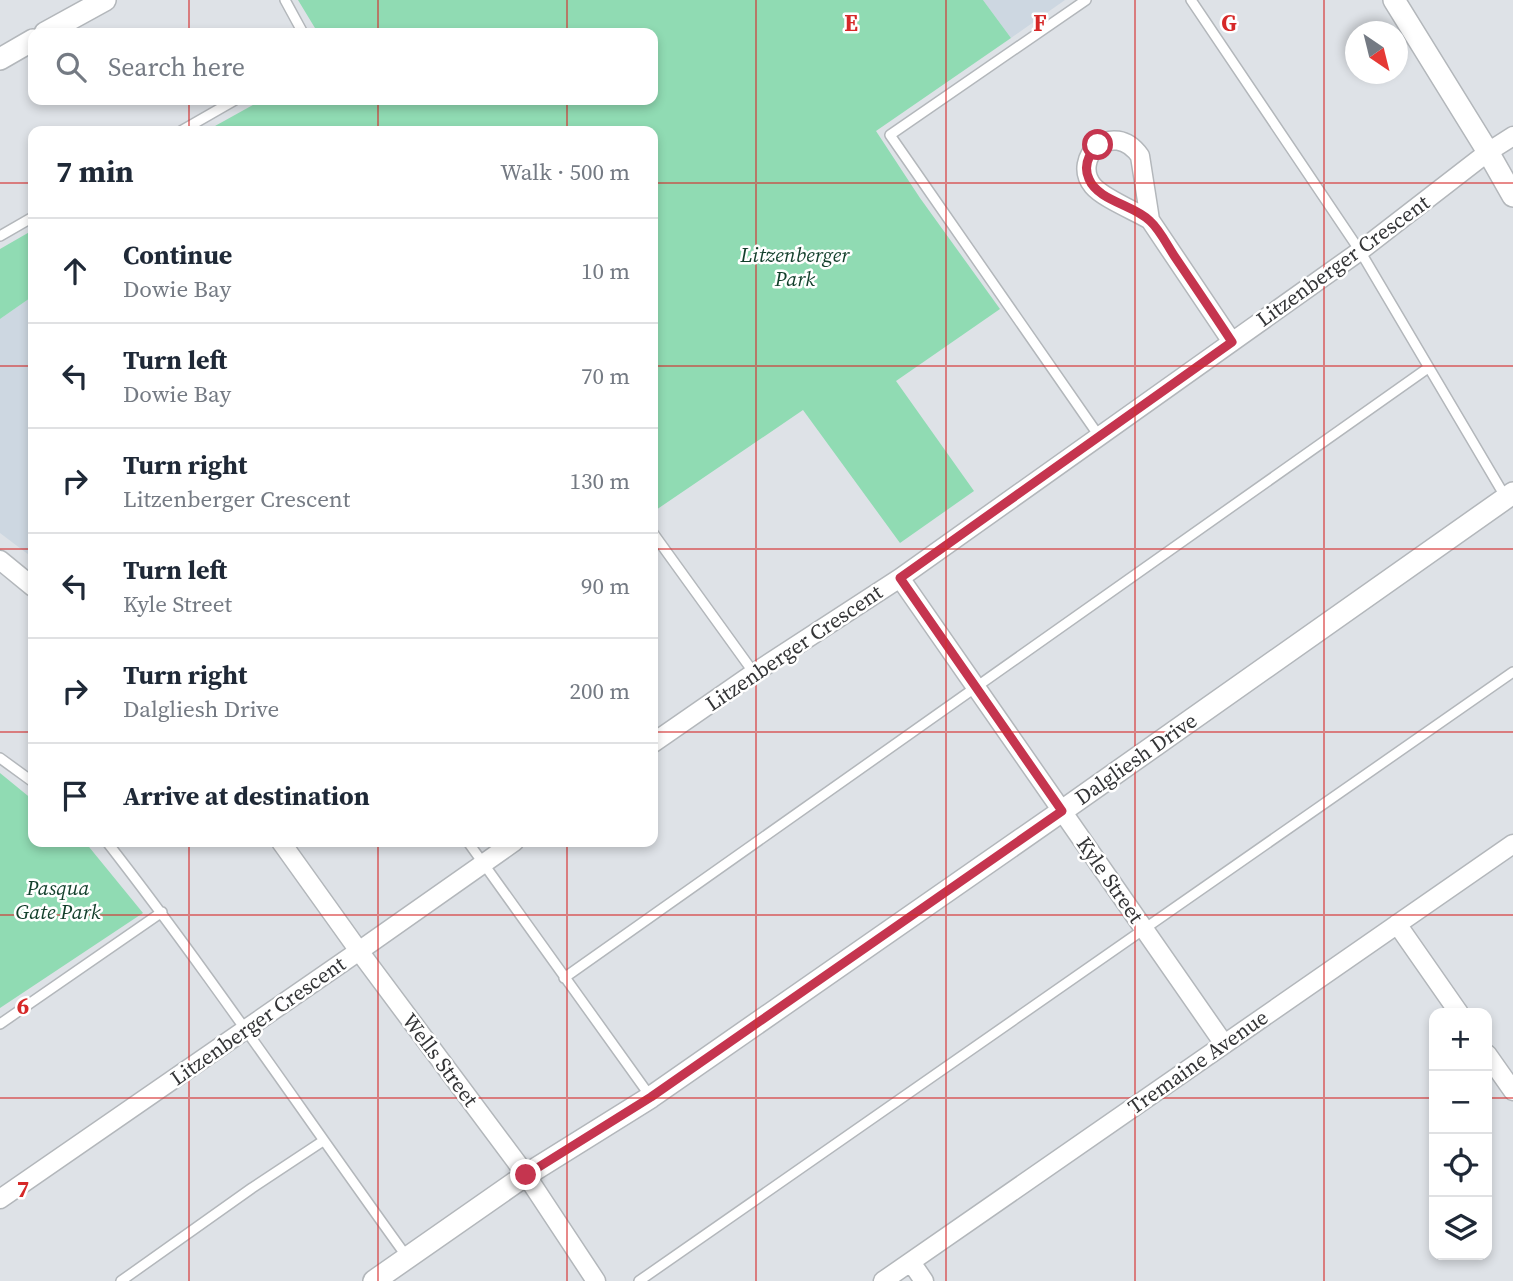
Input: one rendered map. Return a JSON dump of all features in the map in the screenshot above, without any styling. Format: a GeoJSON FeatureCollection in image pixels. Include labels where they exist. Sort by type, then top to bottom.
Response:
{"type":"FeatureCollection","features":[{"type":"Feature","properties":{"kind":"street"},"geometry":{"type":"LineString","coordinates":[[54,28],[105,0]]}},
{"type":"Feature","properties":{"kind":"street"},"geometry":{"type":"LineString","coordinates":[[1394,0],[1513,195]]}},
{"type":"Feature","properties":{"kind":"street"},"geometry":{"type":"LineString","coordinates":[[0,58],[28,43]]}},
{"type":"Feature","properties":{"kind":"street","name":"Litzenberger Crescent"},"geometry":{"type":"LineString","coordinates":[[658,740],[900,578],[1360,251],[1488,152],[1513,136]]}},
{"type":"Feature","properties":{"kind":"street"},"geometry":{"type":"LineString","coordinates":[[1150,220],[1094,188],[1086,170],[1091,152],[1098,145],[1117,140],[1126,143],[1140,156],[1150,220],[1232,342]]}},
{"type":"Feature","properties":{"kind":"street","name":"Dalgliesh Drive"},"geometry":{"type":"LineString","coordinates":[[374,1281],[526,1175],[651,1097],[1509,496]]}},
{"type":"Feature","properties":{"kind":"street"},"geometry":{"type":"LineString","coordinates":[[0,560],[28,583]]}},
{"type":"Feature","properties":{"kind":"street","name":"Kyle Street"},"geometry":{"type":"LineString","coordinates":[[900,578],[1224,1044]]}},
{"type":"Feature","properties":{"kind":"street","name":"Tremaine Avenue"},"geometry":{"type":"LineString","coordinates":[[883,1281],[1513,844]]}},
{"type":"Feature","properties":{"kind":"street","name":"Wells Street"},"geometry":{"type":"LineString","coordinates":[[285,847],[526,1175],[596,1281]]}},
{"type":"Feature","properties":{"kind":"street","name":"Litzenberger Crescent"},"geometry":{"type":"LineString","coordinates":[[0,1199],[507,847]]}},
{"type":"Feature","properties":{"kind":"street"},"geometry":{"type":"LineString","coordinates":[[1397,924],[1456,1008]]}},
{"type":"Feature","properties":{"kind":"street"},"geometry":{"type":"LineString","coordinates":[[1492,1061],[1513,1091]]}},
{"type":"Feature","properties":{"kind":"street"},"geometry":{"type":"LineString","coordinates":[[911,1262],[924,1281]]}},
{"type":"Feature","properties":{"kind":"lane"},"geometry":{"type":"LineString","coordinates":[[285,0],[300,28]]}},
{"type":"Feature","properties":{"kind":"lane"},"geometry":{"type":"LineString","coordinates":[[1086,0],[890,135],[1099,436]]}},
{"type":"Feature","properties":{"kind":"lane"},"geometry":{"type":"LineString","coordinates":[[1191,0],[1360,251],[1428,368],[1509,496]]}},
{"type":"Feature","properties":{"kind":"lane"},"geometry":{"type":"LineString","coordinates":[[190,126],[226,105]]}},
{"type":"Feature","properties":{"kind":"lane"},"geometry":{"type":"LineString","coordinates":[[0,236],[28,220]]}},
{"type":"Feature","properties":{"kind":"lane"},"geometry":{"type":"LineString","coordinates":[[564,978],[1428,368]]}},
{"type":"Feature","properties":{"kind":"lane"},"geometry":{"type":"LineString","coordinates":[[658,540],[754,673]]}},
{"type":"Feature","properties":{"kind":"lane"},"geometry":{"type":"LineString","coordinates":[[639,1281],[1513,672]]}},
{"type":"Feature","properties":{"kind":"lane"},"geometry":{"type":"LineString","coordinates":[[0,758],[28,778]]}},
{"type":"Feature","properties":{"kind":"lane"},"geometry":{"type":"LineString","coordinates":[[111,847],[162,912],[407,1257]]}},
{"type":"Feature","properties":{"kind":"lane"},"geometry":{"type":"LineString","coordinates":[[472,847],[651,1097]]}},
{"type":"Feature","properties":{"kind":"lane"},"geometry":{"type":"LineString","coordinates":[[0,1024],[162,912]]}},
{"type":"Feature","properties":{"kind":"lane"},"geometry":{"type":"LineString","coordinates":[[121,1281],[323,1141]]}},
{"type":"Feature","properties":{"kind":"shaded area"},"geometry":{"type":"Polygon","coordinates":[[[983,0],[1065,0],[1011,38],[983,0]]]}},
{"type":"Feature","properties":{"kind":"shaded area"},"geometry":{"type":"Polygon","coordinates":[[[28,299],[28,554],[0,533],[0,319],[28,299]]]}},
{"type":"Feature","properties":{"kind":"green space","name":"Litzenberger Park"},"geometry":{"type":"Polygon","coordinates":[[[298,0],[983,0],[1011,38],[876,131],[920,198],[1000,309],[896,381],[974,491],[900,543],[803,410],[658,509],[658,126],[215,126],[253,105],[658,105],[658,28],[315,28],[298,0]]]}},
{"type":"Feature","properties":{"kind":"green space"},"geometry":{"type":"Polygon","coordinates":[[[28,233],[28,299],[0,319],[0,249],[28,233]]]}},
{"type":"Feature","properties":{"kind":"green space","name":"Pasqua Gate Park"},"geometry":{"type":"Polygon","coordinates":[[[0,773],[28,796],[28,847],[89,847],[143,913],[0,1008],[0,773]]]}},
{"type":"Feature","properties":{"kind":"route"},"geometry":{"type":"LineString","coordinates":[[526,1175],[651,1097],[1062,811],[900,578],[1232,342],[1150,220],[1094,188],[1086,170],[1091,152],[1098,145]]}}]}
